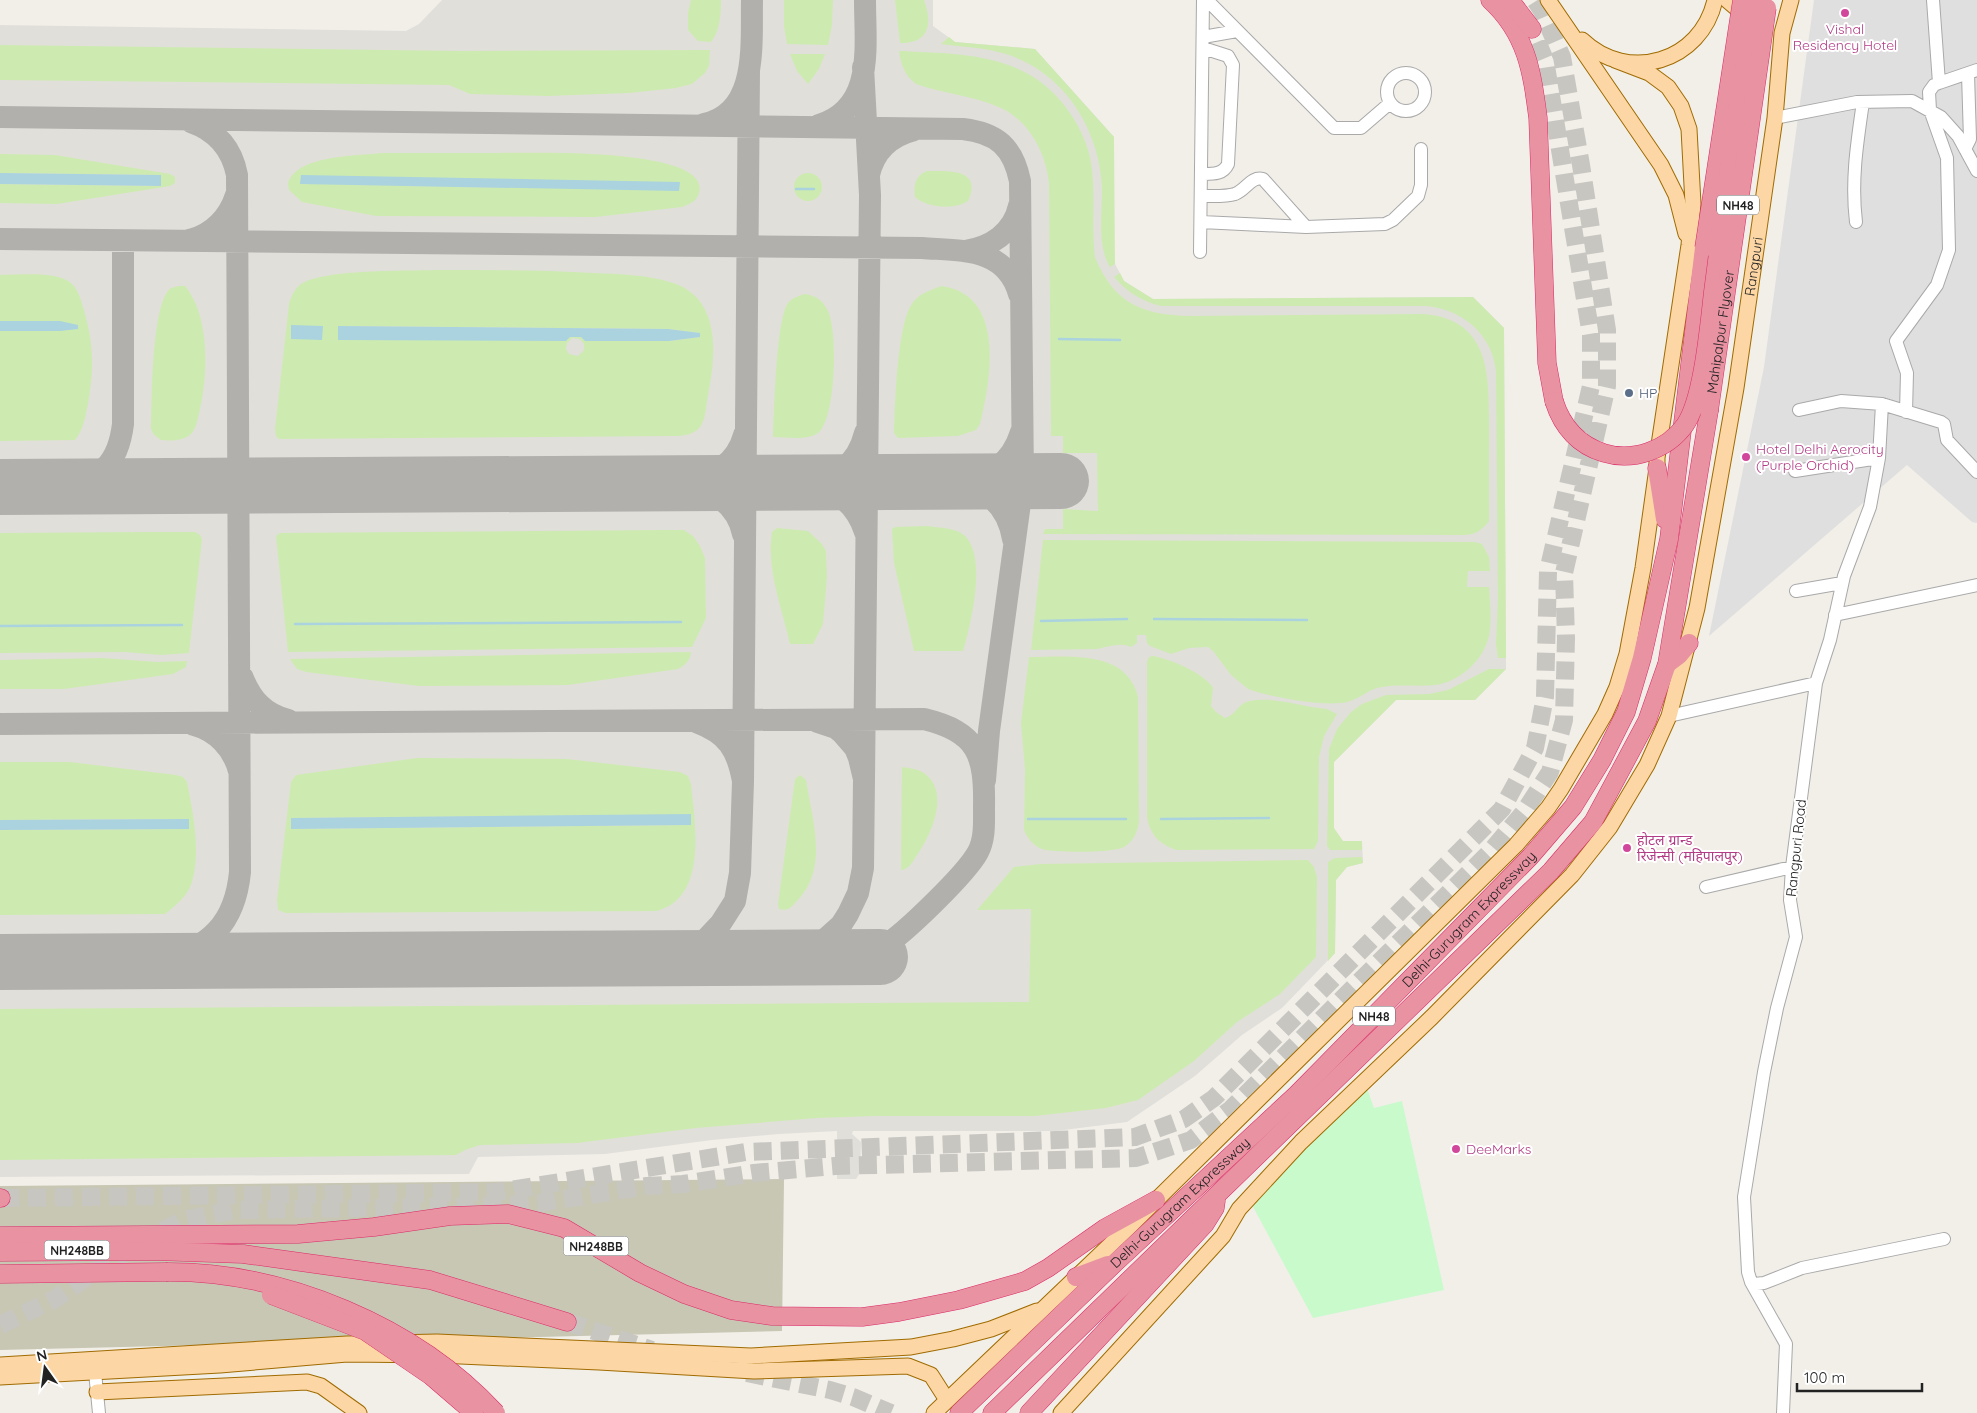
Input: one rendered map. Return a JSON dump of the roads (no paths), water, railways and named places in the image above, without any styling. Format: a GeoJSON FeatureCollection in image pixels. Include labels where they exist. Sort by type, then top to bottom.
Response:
{"type":"FeatureCollection","features":[{"type":"Feature","properties":{"kind":"highway"},"geometry":{"type":"LineString","coordinates":[[1490,0],[1508,19],[1518,34],[1530,67],[1538,118],[1548,369],[1557,411],[1569,430],[1585,445],[1595,450],[1622,456],[1650,452],[1664,444],[1677,434],[1690,416],[1704,363],[1749,37],[1758,0]]}},
{"type":"Feature","properties":{"kind":"highway"},"geometry":{"type":"LineString","coordinates":[[1510,0],[1532,29]]}},
{"type":"Feature","properties":{"kind":"highway","name":"Mahipalpur Flyover"},"geometry":{"type":"LineString","coordinates":[[1669,539],[1697,247],[1742,0]]}},
{"type":"Feature","properties":{"kind":"highway","name":"Mahipalpur Flyover"},"geometry":{"type":"LineString","coordinates":[[1667,664],[1709,411],[1768,0]]}},
{"type":"Feature","properties":{"kind":"highway"},"geometry":{"type":"LineString","coordinates":[[1657,468],[1669,539]]}},
{"type":"Feature","properties":{"kind":"highway","name":"Delhi-Gurugram Expressway"},"geometry":{"type":"LineString","coordinates":[[959,1413],[1297,1094],[1530,857],[1573,807],[1602,760],[1626,712],[1642,658],[1669,539]]}},
{"type":"Feature","properties":{"kind":"highway"},"geometry":{"type":"LineString","coordinates":[[1667,664],[1689,642]]}},
{"type":"Feature","properties":{"kind":"highway","name":"Delhi-Gurugram Expressway"},"geometry":{"type":"LineString","coordinates":[[992,1413],[1551,870],[1593,822],[1647,721],[1667,664]]}},
{"type":"Feature","properties":{"kind":"highway"},"geometry":{"type":"LineString","coordinates":[[1029,1413],[1205,1224],[1215,1208],[1217,1194]]}},
{"type":"Feature","properties":{"kind":"highway","name":"NH248BB"},"geometry":{"type":"LineString","coordinates":[[0,1236],[298,1234],[374,1227],[450,1216],[508,1214],[564,1228],[640,1273],[684,1294],[731,1310],[772,1316],[862,1317],[959,1300],[1025,1281],[1048,1268],[1105,1228],[1156,1200]]}},
{"type":"Feature","properties":{"kind":"highway"},"geometry":{"type":"LineString","coordinates":[[1137,1243],[1144,1212]]}},
{"type":"Feature","properties":{"kind":"highway","name":"NH248BB"},"geometry":{"type":"LineString","coordinates":[[0,1252],[154,1251],[243,1254],[430,1280],[567,1322]]}},
{"type":"Feature","properties":{"kind":"highway"},"geometry":{"type":"LineString","coordinates":[[1076,1277],[1116,1263]]}},
{"type":"Feature","properties":{"kind":"highway"},"geometry":{"type":"LineString","coordinates":[[188,1272],[277,1297],[365,1330],[430,1376],[474,1413]]}},
{"type":"Feature","properties":{"kind":"highway"},"geometry":{"type":"LineString","coordinates":[[0,1274],[188,1272],[234,1276],[302,1292],[373,1321],[440,1363],[496,1413]]}},
{"type":"Feature","properties":{"kind":"main road"},"geometry":{"type":"LineString","coordinates":[[1548,0],[1661,166],[1676,195],[1697,247]]}},
{"type":"Feature","properties":{"kind":"main road"},"geometry":{"type":"LineString","coordinates":[[934,1413],[1144,1212],[1516,845],[1561,790],[1605,714],[1622,671],[1643,568],[1657,458],[1697,247],[1689,129],[1686,117],[1675,96],[1659,79],[1649,73],[1615,60],[1593,49],[1583,41],[1569,22],[1562,0]]}},
{"type":"Feature","properties":{"kind":"main road"},"geometry":{"type":"LineString","coordinates":[[1615,60],[1628,63],[1647,63],[1678,53],[1698,36],[1706,26],[1715,0]]}},
{"type":"Feature","properties":{"kind":"main road"},"geometry":{"type":"LineString","coordinates":[[1727,0],[1746,17],[1782,32]]}},
{"type":"Feature","properties":{"kind":"main road","name":"Rangpuri"},"geometry":{"type":"LineString","coordinates":[[1061,1413],[1223,1236],[1239,1208],[1301,1142],[1432,1017],[1572,875],[1610,827],[1648,765],[1669,716],[1697,608],[1736,388],[1776,118],[1782,32],[1791,0]]}},
{"type":"Feature","properties":{"kind":"main road"},"geometry":{"type":"LineString","coordinates":[[1156,1200],[1185,1198]]}},
{"type":"Feature","properties":{"kind":"main road"},"geometry":{"type":"LineString","coordinates":[[0,1365],[347,1344],[437,1342],[751,1356],[794,1354],[920,1346],[991,1329],[1043,1309]]}},
{"type":"Feature","properties":{"kind":"main road"},"geometry":{"type":"LineString","coordinates":[[0,1377],[220,1365],[347,1354],[438,1355],[754,1371],[908,1366],[931,1375],[947,1400]]}},
{"type":"Feature","properties":{"kind":"main road"},"geometry":{"type":"LineString","coordinates":[[96,1392],[307,1382],[321,1386],[359,1413]]}},
{"type":"Feature","properties":{"kind":"street"},"geometry":{"type":"LineString","coordinates":[[1200,252],[1203,0]]}},
{"type":"Feature","properties":{"kind":"street"},"geometry":{"type":"LineString","coordinates":[[1207,0],[1334,128],[1361,128],[1390,103]]}},
{"type":"Feature","properties":{"kind":"street"},"geometry":{"type":"LineString","coordinates":[[1933,0],[1939,83]]}},
{"type":"Feature","properties":{"kind":"street"},"geometry":{"type":"LineString","coordinates":[[1203,43],[1237,31]]}},
{"type":"Feature","properties":{"kind":"street"},"geometry":{"type":"LineString","coordinates":[[1201,174],[1219,173],[1226,169],[1228,164],[1233,65],[1228,56],[1203,43]]}},
{"type":"Feature","properties":{"kind":"street"},"geometry":{"type":"LineString","coordinates":[[1906,412],[1906,373],[1896,341],[1937,285],[1949,250],[1947,158],[1930,110],[1928,92],[1934,85],[1973,72],[1970,139],[1965,149]]}},
{"type":"Feature","properties":{"kind":"street"},"geometry":{"type":"LineString","coordinates":[[1776,118],[1863,102],[1912,101],[1941,117],[1958,136],[1977,171]]}},
{"type":"Feature","properties":{"kind":"street"},"geometry":{"type":"LineString","coordinates":[[1856,222],[1853,201],[1854,164],[1863,102]]}},
{"type":"Feature","properties":{"kind":"street"},"geometry":{"type":"LineString","coordinates":[[1201,222],[1306,227],[1381,225],[1389,222],[1419,194],[1421,185],[1421,149]]}},
{"type":"Feature","properties":{"kind":"street"},"geometry":{"type":"LineString","coordinates":[[1202,196],[1233,195],[1254,180],[1263,179],[1306,227]]}},
{"type":"Feature","properties":{"kind":"street"},"geometry":{"type":"LineString","coordinates":[[1799,410],[1840,401],[1882,404],[1944,424],[1947,440],[1977,472]]}},
{"type":"Feature","properties":{"kind":"street","name":"Rangpuri Road"},"geometry":{"type":"LineString","coordinates":[[1782,1413],[1786,1344],[1754,1284],[1751,1282],[1746,1266],[1744,1197],[1775,1017],[1796,940],[1790,900],[1792,867],[1816,683],[1830,640],[1842,583],[1869,511],[1879,458],[1882,404]]}},
{"type":"Feature","properties":{"kind":"street"},"geometry":{"type":"LineString","coordinates":[[1795,472],[1879,458]]}},
{"type":"Feature","properties":{"kind":"street"},"geometry":{"type":"LineString","coordinates":[[1796,591],[1842,583]]}},
{"type":"Feature","properties":{"kind":"street"},"geometry":{"type":"LineString","coordinates":[[1835,615],[1977,585]]}},
{"type":"Feature","properties":{"kind":"street"},"geometry":{"type":"LineString","coordinates":[[1669,716],[1816,683]]}},
{"type":"Feature","properties":{"kind":"street"},"geometry":{"type":"LineString","coordinates":[[1706,887],[1792,867]]}},
{"type":"Feature","properties":{"kind":"street"},"geometry":{"type":"LineString","coordinates":[[1754,1284],[1764,1283],[1802,1268],[1944,1239]]}},
{"type":"Feature","properties":{"kind":"street"},"geometry":{"type":"LineString","coordinates":[[94,1372],[99,1413]]}},
{"type":"Feature","properties":{"kind":"water"},"geometry":{"type":"Polygon","coordinates":[[[0,173],[161,175],[161,186],[0,184],[0,173]]]}},
{"type":"Feature","properties":{"kind":"water"},"geometry":{"type":"Polygon","coordinates":[[[301,175],[680,182],[679,191],[300,184],[301,175]]]}},
{"type":"Feature","properties":{"kind":"water"},"geometry":{"type":"Polygon","coordinates":[[[0,321],[60,321],[78,325],[78,329],[60,331],[0,331],[0,321]]]}},
{"type":"Feature","properties":{"kind":"water"},"geometry":{"type":"Polygon","coordinates":[[[291,325],[323,326],[322,340],[291,339],[291,325]]]}},
{"type":"Feature","properties":{"kind":"water"},"geometry":{"type":"Polygon","coordinates":[[[338,326],[668,329],[700,333],[700,337],[669,341],[585,341],[581,337],[570,337],[566,341],[338,340],[338,326]]]}},
{"type":"Feature","properties":{"kind":"water"},"geometry":{"type":"Polygon","coordinates":[[[691,814],[691,825],[291,829],[291,818],[691,814]]]}},
{"type":"Feature","properties":{"kind":"water"},"geometry":{"type":"Polygon","coordinates":[[[189,819],[189,829],[0,830],[0,820],[189,819]]]}},
{"type":"Feature","properties":{"kind":"waterway"},"geometry":{"type":"LineString","coordinates":[[796,189],[814,189]]}},
{"type":"Feature","properties":{"kind":"waterway"},"geometry":{"type":"LineString","coordinates":[[1059,339],[1120,340]]}},
{"type":"Feature","properties":{"kind":"waterway"},"geometry":{"type":"LineString","coordinates":[[1041,621],[1127,619]]}},
{"type":"Feature","properties":{"kind":"waterway"},"geometry":{"type":"LineString","coordinates":[[1154,619],[1307,620]]}},
{"type":"Feature","properties":{"kind":"waterway"},"geometry":{"type":"LineString","coordinates":[[295,624],[681,622]]}},
{"type":"Feature","properties":{"kind":"waterway"},"geometry":{"type":"LineString","coordinates":[[0,626],[182,625]]}},
{"type":"Feature","properties":{"kind":"waterway"},"geometry":{"type":"LineString","coordinates":[[1161,819],[1269,818]]}},
{"type":"Feature","properties":{"kind":"waterway"},"geometry":{"type":"LineString","coordinates":[[1028,819],[1126,819]]}},
{"type":"Feature","properties":{"kind":"tunnel"},"geometry":{"type":"LineString","coordinates":[[0,1325],[55,1299],[119,1255],[183,1220],[236,1210],[499,1206],[539,1203],[647,1186],[683,1184],[754,1173],[835,1166],[1136,1158],[1191,1140],[1231,1109],[1490,852],[1524,812],[1550,772],[1564,720],[1566,638],[1564,573],[1607,386],[1607,330],[1562,57],[1542,11],[1535,0]]}},
{"type":"Feature","properties":{"kind":"tunnel"},"geometry":{"type":"LineString","coordinates":[[1,1198],[498,1192],[746,1152],[1135,1137],[1184,1119],[1214,1098],[1502,809],[1535,748],[1545,697],[1548,571],[1591,386],[1591,335],[1545,60],[1532,29]]}},
{"type":"Feature","properties":{"kind":"tunnel"},"geometry":{"type":"LineString","coordinates":[[567,1322],[652,1350]]}},
{"type":"Feature","properties":{"kind":"tunnel"},"geometry":{"type":"LineString","coordinates":[[747,1373],[830,1390],[853,1397],[891,1413]]}},
{"type":"Feature","properties":{"kind":"place","name":"Vishal Residency Hotel"},"geometry":{"type":"Point","coordinates":[1845,13]}},
{"type":"Feature","properties":{"kind":"place","name":"HP"},"geometry":{"type":"Point","coordinates":[1629,393]}},
{"type":"Feature","properties":{"kind":"place","name":"Hotel Delhi Aerocity (Purple Orchid)"},"geometry":{"type":"Point","coordinates":[1746,457]}},
{"type":"Feature","properties":{"kind":"place","name":"होटल ग्रान्ड रिजेन्सी (महिपालपुर)"},"geometry":{"type":"Point","coordinates":[1627,848]}},
{"type":"Feature","properties":{"kind":"place","name":"DeeMarks"},"geometry":{"type":"Point","coordinates":[1456,1149]}}]}
